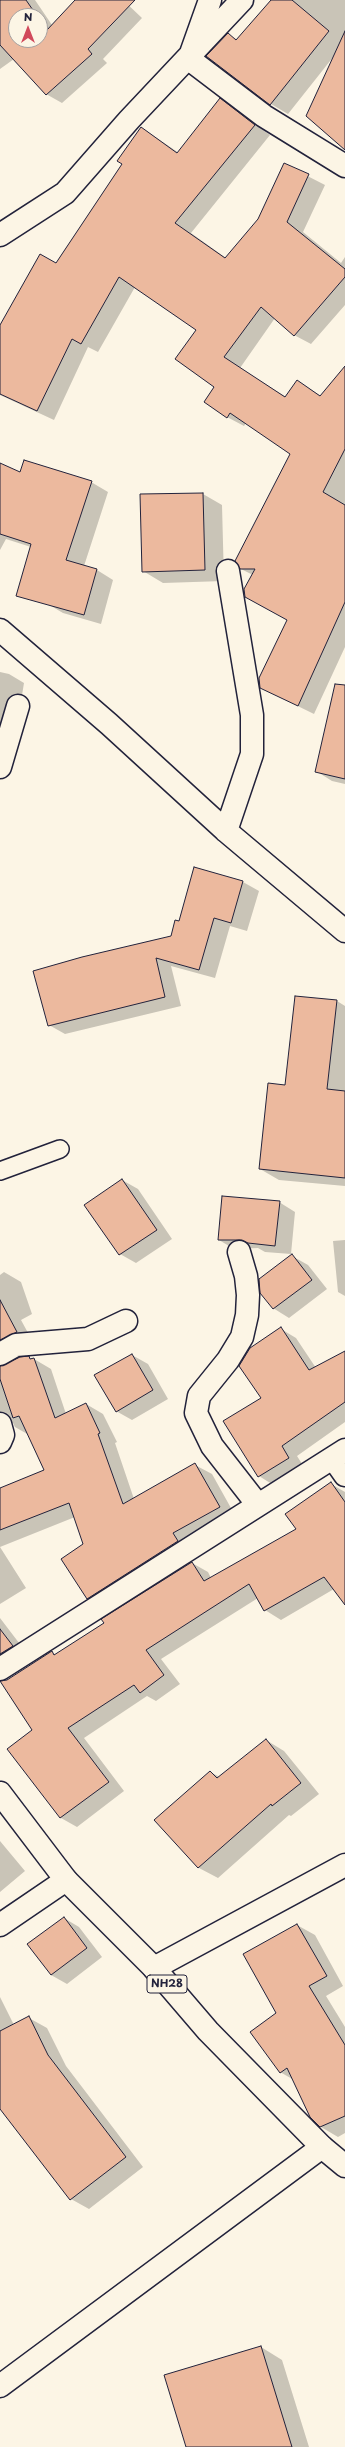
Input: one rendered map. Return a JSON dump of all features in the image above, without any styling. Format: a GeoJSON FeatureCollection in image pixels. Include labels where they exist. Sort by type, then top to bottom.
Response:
{"type":"FeatureCollection","features":[{"type":"Feature","properties":{"kind":"main road"},"geometry":{"type":"LineString","coordinates":[[188,59],[210,0]]}},
{"type":"Feature","properties":{"kind":"main road"},"geometry":{"type":"LineString","coordinates":[[0,235],[65,193],[128,120],[188,59],[242,0]]}},
{"type":"Feature","properties":{"kind":"main road"},"geometry":{"type":"LineString","coordinates":[[188,59],[264,116],[345,166]]}},
{"type":"Feature","properties":{"kind":"main road"},"geometry":{"type":"LineString","coordinates":[[226,831],[252,754],[252,715],[228,571]]}},
{"type":"Feature","properties":{"kind":"main road"},"geometry":{"type":"LineString","coordinates":[[0,630],[109,724],[226,831],[345,931]]}},
{"type":"Feature","properties":{"kind":"main road"},"geometry":{"type":"LineString","coordinates":[[0,767],[18,706]]}},
{"type":"Feature","properties":{"kind":"main road"},"geometry":{"type":"LineString","coordinates":[[239,1252],[246,1276],[248,1295],[247,1315],[242,1337],[228,1360],[199,1396],[196,1413],[212,1446],[258,1505]]}},
{"type":"Feature","properties":{"kind":"main road"},"geometry":{"type":"LineString","coordinates":[[0,1354],[16,1345],[88,1339],[126,1321]]}},
{"type":"Feature","properties":{"kind":"main road"},"geometry":{"type":"LineString","coordinates":[[0,1424],[2,1435],[0,1442]]}},
{"type":"Feature","properties":{"kind":"main road"},"geometry":{"type":"LineString","coordinates":[[0,1669],[258,1505],[341,1461]]}},
{"type":"Feature","properties":{"kind":"main road","name":"NH28"},"geometry":{"type":"LineString","coordinates":[[0,1793],[66,1880],[154,1968],[208,2031],[322,2147],[345,2166]]}},
{"type":"Feature","properties":{"kind":"main road"},"geometry":{"type":"LineString","coordinates":[[154,1968],[345,1865]]}},
{"type":"Feature","properties":{"kind":"main road"},"geometry":{"type":"LineString","coordinates":[[0,1924],[66,1880]]}},
{"type":"Feature","properties":{"kind":"main road"},"geometry":{"type":"LineString","coordinates":[[0,2386],[322,2147]]}},
{"type":"Feature","properties":{"kind":"lane"},"geometry":{"type":"LineString","coordinates":[[0,1171],[60,1149]]}},
{"type":"Feature","properties":{"kind":"building"},"geometry":{"type":"Polygon","coordinates":[[[0,0],[26,0],[32,8],[8,8],[8,48],[48,48],[48,29],[75,0],[135,0],[88,49],[92,54],[46,95],[0,45],[0,0]]]}},
{"type":"Feature","properties":{"kind":"building"},"geometry":{"type":"Polygon","coordinates":[[[271,0],[292,0],[329,31],[270,105],[206,56],[228,33],[236,40],[271,0]]]}},
{"type":"Feature","properties":{"kind":"building"},"geometry":{"type":"Polygon","coordinates":[[[345,31],[345,150],[306,116],[345,31]]]}},
{"type":"Feature","properties":{"kind":"building"},"geometry":{"type":"Polygon","coordinates":[[[220,98],[255,125],[175,223],[225,258],[258,219],[284,163],[309,174],[287,222],[345,269],[345,277],[294,336],[261,307],[224,357],[285,397],[297,380],[320,396],[345,366],[345,449],[323,492],[345,505],[345,602],[298,706],[260,688],[259,678],[287,620],[245,597],[244,589],[255,569],[240,569],[235,561],[290,454],[230,413],[227,418],[204,402],[214,387],[175,359],[196,330],[119,277],[81,344],[72,339],[37,411],[0,394],[0,325],[40,254],[56,263],[122,164],[117,161],[141,127],[177,153],[220,98]]]}},
{"type":"Feature","properties":{"kind":"building"},"geometry":{"type":"Polygon","coordinates":[[[24,460],[92,481],[66,560],[97,569],[84,615],[16,596],[31,544],[0,534],[0,463],[20,472],[24,460]]]}},
{"type":"Feature","properties":{"kind":"building"},"geometry":{"type":"Polygon","coordinates":[[[203,493],[205,570],[142,572],[140,494],[203,493]]]}},
{"type":"Feature","properties":{"kind":"building"},"geometry":{"type":"Polygon","coordinates":[[[335,684],[345,685],[345,779],[315,772],[335,684]]]}},
{"type":"Feature","properties":{"kind":"building"},"geometry":{"type":"Polygon","coordinates":[[[194,867],[243,881],[231,923],[214,918],[199,970],[156,958],[165,997],[48,1026],[33,971],[82,957],[171,936],[175,920],[179,921],[194,867]]]}},
{"type":"Feature","properties":{"kind":"building"},"geometry":{"type":"Polygon","coordinates":[[[295,996],[337,1000],[327,1089],[345,1091],[345,1178],[259,1169],[268,1083],[285,1085],[295,996]]]}},
{"type":"Feature","properties":{"kind":"building"},"geometry":{"type":"Polygon","coordinates":[[[122,1179],[157,1230],[119,1255],[84,1205],[122,1179]]]}},
{"type":"Feature","properties":{"kind":"building"},"geometry":{"type":"Polygon","coordinates":[[[222,1196],[280,1201],[275,1246],[248,1243],[242,1240],[218,1240],[222,1196]]]}},
{"type":"Feature","properties":{"kind":"building"},"geometry":{"type":"Polygon","coordinates":[[[292,1254],[312,1280],[273,1309],[260,1293],[259,1279],[292,1254]]]}},
{"type":"Feature","properties":{"kind":"building"},"geometry":{"type":"Polygon","coordinates":[[[0,1300],[17,1332],[0,1340],[0,1300]]]}},
{"type":"Feature","properties":{"kind":"building"},"geometry":{"type":"Polygon","coordinates":[[[281,1327],[309,1370],[345,1351],[345,1402],[282,1446],[289,1458],[258,1477],[223,1421],[261,1398],[239,1366],[250,1348],[281,1327]]]}},
{"type":"Feature","properties":{"kind":"building"},"geometry":{"type":"Polygon","coordinates":[[[132,1354],[153,1390],[116,1412],[94,1375],[132,1354]]]}},
{"type":"Feature","properties":{"kind":"building"},"geometry":{"type":"Polygon","coordinates":[[[29,1356],[30,1359],[34,1358],[55,1418],[86,1403],[100,1433],[98,1434],[123,1504],[195,1463],[220,1507],[173,1533],[178,1541],[87,1599],[61,1559],[83,1544],[69,1503],[0,1530],[0,1488],[44,1470],[19,1416],[13,1418],[0,1379],[0,1366],[20,1357],[29,1356]]]}},
{"type":"Feature","properties":{"kind":"building"},"geometry":{"type":"Polygon","coordinates":[[[331,1482],[345,1502],[345,1605],[324,1577],[264,1611],[249,1584],[146,1650],[164,1675],[140,1693],[134,1685],[68,1728],[109,1782],[60,1818],[7,1749],[32,1730],[0,1681],[7,1680],[52,1651],[54,1655],[104,1623],[101,1619],[192,1562],[204,1581],[296,1529],[285,1514],[331,1482]]]}},
{"type":"Feature","properties":{"kind":"building"},"geometry":{"type":"Polygon","coordinates":[[[0,1629],[13,1646],[0,1654],[0,1629]]]}},
{"type":"Feature","properties":{"kind":"building"},"geometry":{"type":"Polygon","coordinates":[[[266,1739],[301,1783],[272,1806],[271,1804],[198,1868],[154,1820],[210,1771],[217,1778],[266,1739]]]}},
{"type":"Feature","properties":{"kind":"building"},"geometry":{"type":"Polygon","coordinates":[[[64,1917],[87,1948],[51,1975],[27,1944],[64,1917]]]}},
{"type":"Feature","properties":{"kind":"building"},"geometry":{"type":"Polygon","coordinates":[[[297,1924],[327,1976],[309,1986],[345,2045],[345,2116],[320,2127],[310,2117],[287,2068],[280,2073],[250,2032],[276,2013],[243,1954],[297,1924]]]}},
{"type":"Feature","properties":{"kind":"building"},"geometry":{"type":"Polygon","coordinates":[[[29,2016],[48,2055],[126,2157],[70,2200],[0,2109],[0,2031],[29,2016]]]}},
{"type":"Feature","properties":{"kind":"building"},"geometry":{"type":"Polygon","coordinates":[[[261,2346],[292,2447],[186,2447],[164,2375],[261,2346]]]}}]}
